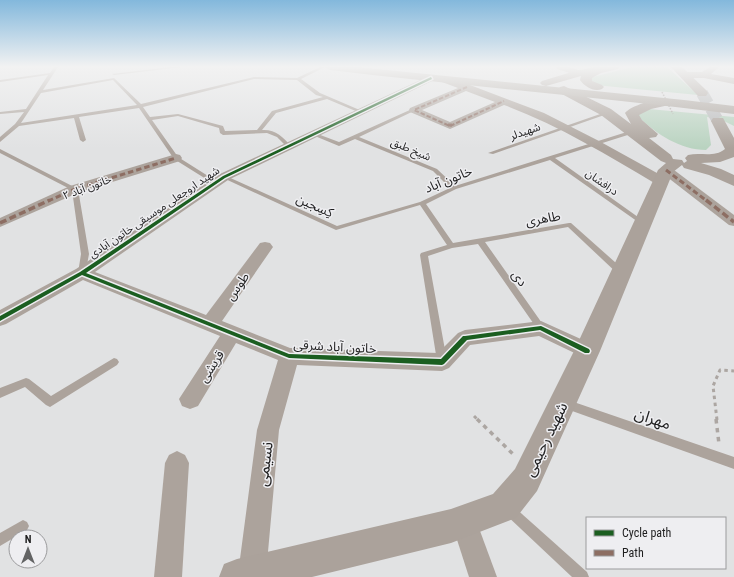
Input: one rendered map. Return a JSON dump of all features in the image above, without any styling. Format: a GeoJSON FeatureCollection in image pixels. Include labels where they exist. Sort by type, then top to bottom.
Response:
{"type":"FeatureCollection","features":[{"type":"Feature","properties":{"kind":"main road"},"geometry":{"type":"LineString","coordinates":[[571,94],[607,113],[677,163],[715,172],[734,181]]}},
{"type":"Feature","properties":{"kind":"main road"},"geometry":{"type":"LineString","coordinates":[[620,94],[664,97],[734,110]]}},
{"type":"Feature","properties":{"kind":"main road"},"geometry":{"type":"LineString","coordinates":[[661,94],[734,102]]}},
{"type":"Feature","properties":{"kind":"main road"},"geometry":{"type":"LineString","coordinates":[[607,113],[607,108],[615,107],[632,113],[664,97]]}},
{"type":"Feature","properties":{"kind":"main road"},"geometry":{"type":"LineString","coordinates":[[632,113],[636,122],[677,163],[724,168],[734,173]]}},
{"type":"Feature","properties":{"kind":"main road"},"geometry":{"type":"LineString","coordinates":[[677,163],[720,158],[730,154],[733,149],[725,130]]}},
{"type":"Feature","properties":{"kind":"main road","name":"شهید رحیمی"},"geometry":{"type":"LineString","coordinates":[[244,575],[451,526],[504,506],[526,480],[587,351],[643,223],[677,163]]}},
{"type":"Feature","properties":{"kind":"street","name":"شهید اروجعلی موسیقی خاتون آبادی"},"geometry":{"type":"LineString","coordinates":[[0,319],[82,273],[219,179],[397,94]]}},
{"type":"Feature","properties":{"kind":"street"},"geometry":{"type":"LineString","coordinates":[[414,110],[451,94]]}},
{"type":"Feature","properties":{"kind":"street"},"geometry":{"type":"LineString","coordinates":[[485,94],[540,115],[595,143],[677,163],[734,222]]}},
{"type":"Feature","properties":{"kind":"street"},"geometry":{"type":"LineString","coordinates":[[414,110],[450,126],[504,101]]}},
{"type":"Feature","properties":{"kind":"street","name":"خاتون آباد ۲"},"geometry":{"type":"LineString","coordinates":[[0,223],[75,189],[176,158]]}},
{"type":"Feature","properties":{"kind":"street","name":"طوس"},"geometry":{"type":"LineString","coordinates":[[210,324],[265,247]]}},
{"type":"Feature","properties":{"kind":"street","name":"خاتون آباد شرقی"},"geometry":{"type":"LineString","coordinates":[[82,273],[289,356],[442,362]]}},
{"type":"Feature","properties":{"kind":"street"},"geometry":{"type":"LineString","coordinates":[[442,362],[465,338],[541,328],[587,351]]}},
{"type":"Feature","properties":{"kind":"street","name":"قریشی"},"geometry":{"type":"LineString","coordinates":[[190,399],[232,333]]}},
{"type":"Feature","properties":{"kind":"street","name":"نسیمی"},"geometry":{"type":"LineString","coordinates":[[244,575],[268,430],[289,356]]}},
{"type":"Feature","properties":{"kind":"street"},"geometry":{"type":"LineString","coordinates":[[168,577],[177,463]]}},
{"type":"Feature","properties":{"kind":"street"},"geometry":{"type":"LineString","coordinates":[[464,521],[483,577]]}},
{"type":"Feature","properties":{"kind":"lane"},"geometry":{"type":"LineString","coordinates":[[0,140],[17,125],[37,94]]}},
{"type":"Feature","properties":{"kind":"lane"},"geometry":{"type":"LineString","coordinates":[[129,94],[140,106],[176,158]]}},
{"type":"Feature","properties":{"kind":"lane"},"geometry":{"type":"LineString","coordinates":[[17,125],[140,106],[189,94]]}},
{"type":"Feature","properties":{"kind":"lane"},"geometry":{"type":"LineString","coordinates":[[318,94],[360,111]]}},
{"type":"Feature","properties":{"kind":"lane"},"geometry":{"type":"LineString","coordinates":[[258,132],[274,112],[326,98]]}},
{"type":"Feature","properties":{"kind":"lane"},"geometry":{"type":"LineString","coordinates":[[0,113],[27,110]]}},
{"type":"Feature","properties":{"kind":"lane"},"geometry":{"type":"LineString","coordinates":[[313,134],[339,144],[414,110]]}},
{"type":"Feature","properties":{"kind":"lane","name":"شهیدلر"},"geometry":{"type":"LineString","coordinates":[[491,153],[607,113]]}},
{"type":"Feature","properties":{"kind":"lane"},"geometry":{"type":"LineString","coordinates":[[149,119],[178,114],[204,124],[221,127],[224,133],[268,131],[278,136],[288,146]]}},
{"type":"Feature","properties":{"kind":"lane"},"geometry":{"type":"LineString","coordinates":[[76,116],[83,140]]}},
{"type":"Feature","properties":{"kind":"lane","name":"خاتون آباد"},"geometry":{"type":"LineString","coordinates":[[451,246],[422,203],[454,188],[632,132]]}},
{"type":"Feature","properties":{"kind":"lane","name":"شیخ طبق"},"geometry":{"type":"LineString","coordinates":[[355,137],[435,170],[454,188]]}},
{"type":"Feature","properties":{"kind":"lane"},"geometry":{"type":"LineString","coordinates":[[0,151],[75,189],[84,254],[82,273]]}},
{"type":"Feature","properties":{"kind":"lane","name":"درافشان"},"geometry":{"type":"LineString","coordinates":[[550,157],[643,223]]}},
{"type":"Feature","properties":{"kind":"lane","name":"کِسِجین"},"geometry":{"type":"LineString","coordinates":[[176,158],[219,179],[336,228],[422,203]]}},
{"type":"Feature","properties":{"kind":"lane","name":"طاهری"},"geometry":{"type":"LineString","coordinates":[[451,246],[569,225],[622,273]]}},
{"type":"Feature","properties":{"kind":"lane","name":"دی"},"geometry":{"type":"LineString","coordinates":[[480,241],[541,328]]}},
{"type":"Feature","properties":{"kind":"lane"},"geometry":{"type":"LineString","coordinates":[[442,362],[424,255],[451,246]]}},
{"type":"Feature","properties":{"kind":"lane"},"geometry":{"type":"LineString","coordinates":[[0,394],[26,382],[50,402],[114,362]]}},
{"type":"Feature","properties":{"kind":"lane","name":"مهران"},"geometry":{"type":"LineString","coordinates":[[562,403],[734,464]]}},
{"type":"Feature","properties":{"kind":"lane"},"geometry":{"type":"LineString","coordinates":[[504,506],[582,577]]}},
{"type":"Feature","properties":{"kind":"lane"},"geometry":{"type":"LineString","coordinates":[[0,540],[23,526]]}},
{"type":"Feature","properties":{"kind":"path"},"geometry":{"type":"LineString","coordinates":[[664,97],[673,114]]}},
{"type":"Feature","properties":{"kind":"path"},"geometry":{"type":"LineString","coordinates":[[721,459],[713,386],[720,370],[734,371]]}},
{"type":"Feature","properties":{"kind":"path"},"geometry":{"type":"LineString","coordinates":[[474,416],[530,472]]}},
{"type":"Feature","properties":{"kind":"green space"},"geometry":{"type":"Polygon","coordinates":[[[649,109],[734,117],[734,126],[722,120],[707,117],[711,145],[706,150],[687,147],[661,135],[639,117],[639,112],[649,109]]]}},
{"type":"Feature","properties":{"kind":"tunnel"},"geometry":{"type":"LineString","coordinates":[[703,94],[718,121]]}},
{"type":"Feature","properties":{"kind":"marked path"},"geometry":{"type":"LineString","coordinates":[[451,94],[414,110],[450,126],[504,101]]}},
{"type":"Feature","properties":{"kind":"marked path"},"geometry":{"type":"LineString","coordinates":[[0,223],[75,189],[176,158]]}},
{"type":"Feature","properties":{"kind":"marked path"},"geometry":{"type":"LineString","coordinates":[[666,170],[734,222]]}},
{"type":"Feature","properties":{"kind":"cycle path"},"geometry":{"type":"LineString","coordinates":[[0,319],[82,273],[224,177],[398,94]]}},
{"type":"Feature","properties":{"kind":"cycle path"},"geometry":{"type":"LineString","coordinates":[[82,273],[289,356],[442,362],[465,338],[541,328],[587,351]]}}]}
